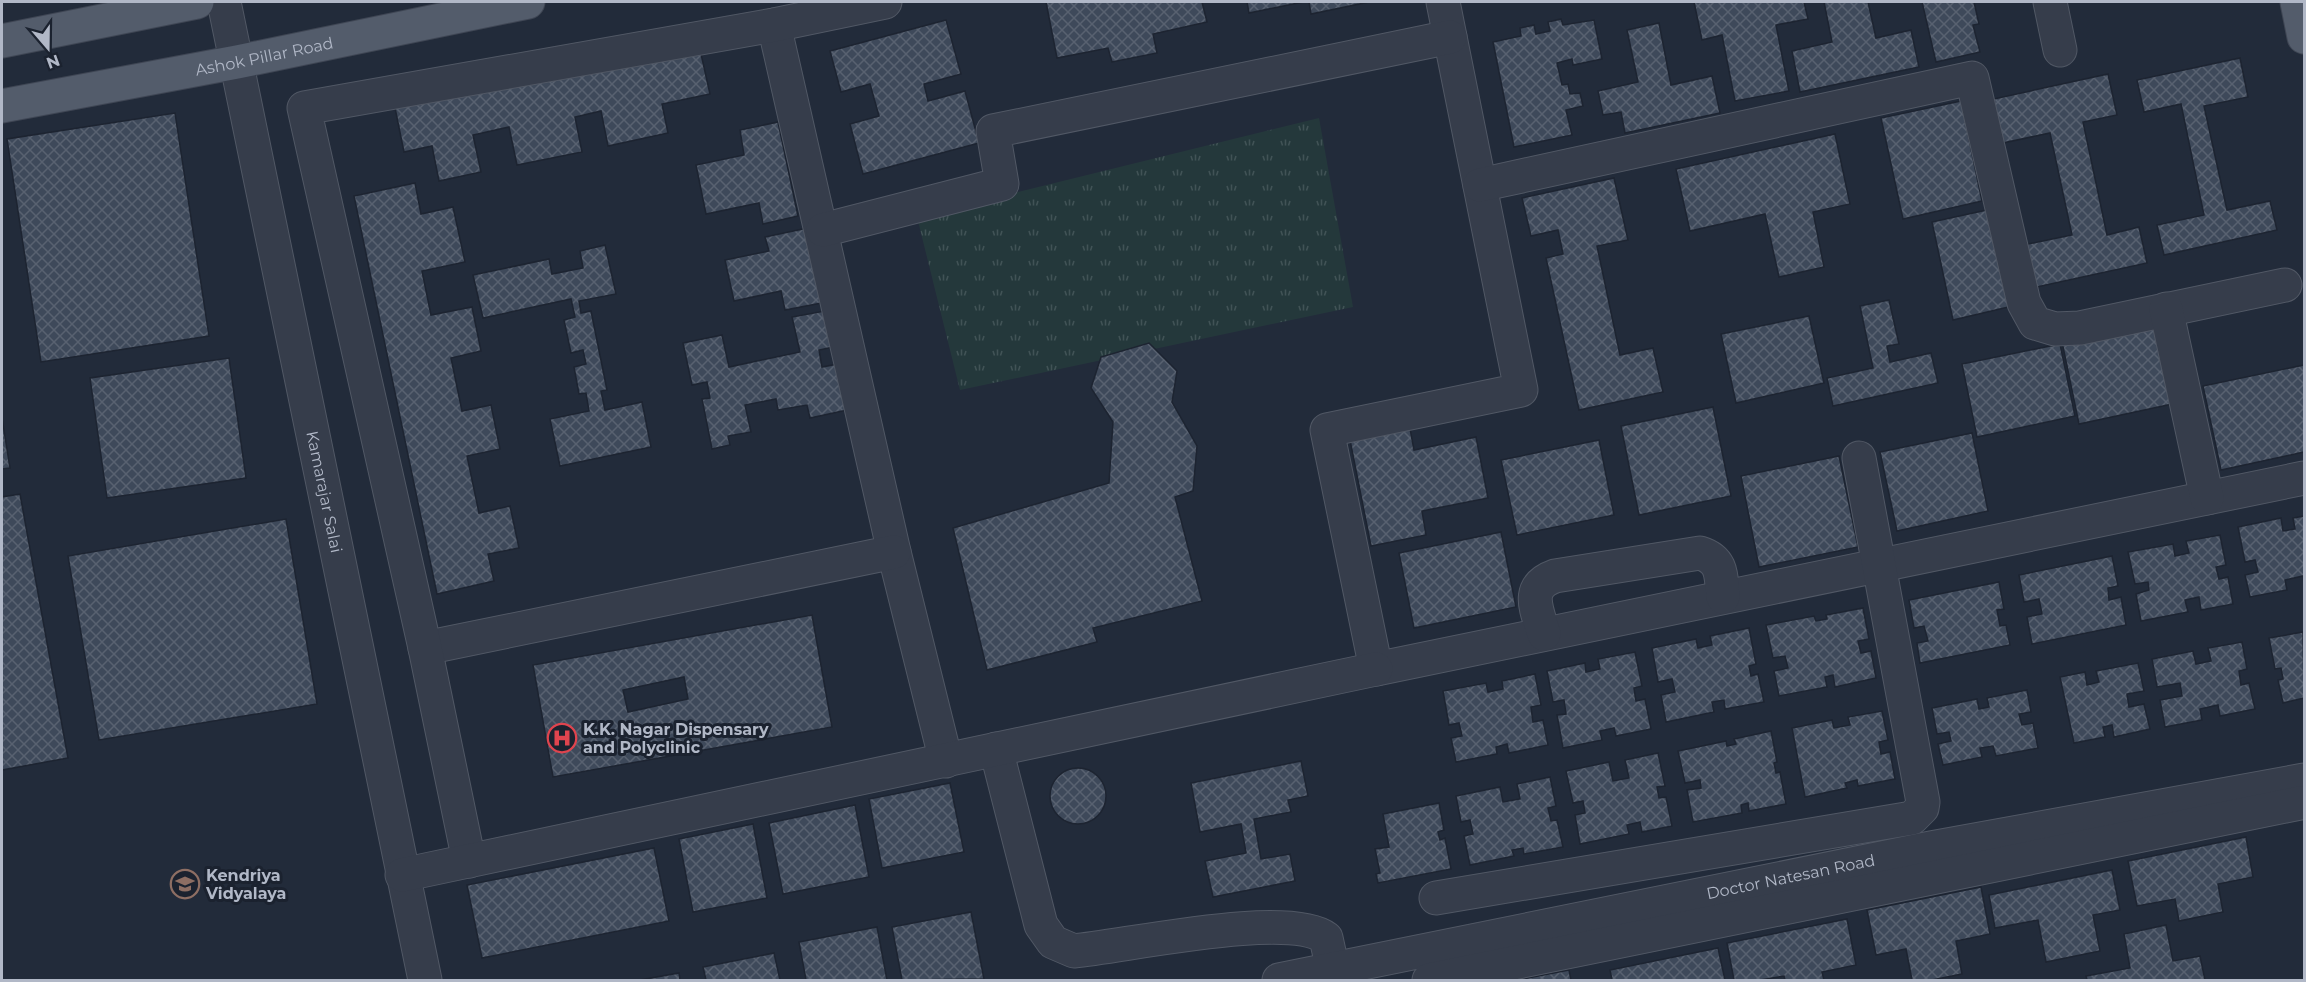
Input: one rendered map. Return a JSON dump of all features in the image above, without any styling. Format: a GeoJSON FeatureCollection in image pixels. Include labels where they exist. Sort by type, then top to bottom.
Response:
{"type":"FeatureCollection","features":[{"type":"Feature","properties":{"kind":"main road"},"geometry":{"type":"LineString","coordinates":[[2,41],[148,7],[197,2]]}},
{"type":"Feature","properties":{"kind":"main road","name":"Ashok Pillar Road"},"geometry":{"type":"LineString","coordinates":[[2,106],[237,62],[528,2]]}},
{"type":"Feature","properties":{"kind":"main road"},"geometry":{"type":"LineString","coordinates":[[2297,2],[2304,38]]}},
{"type":"Feature","properties":{"kind":"street","name":"Kamarajar Salai"},"geometry":{"type":"LineString","coordinates":[[224,2],[425,981]]}},
{"type":"Feature","properties":{"kind":"street"},"geometry":{"type":"LineString","coordinates":[[469,861],[425,648],[304,108],[774,25],[885,2]]}},
{"type":"Feature","properties":{"kind":"street"},"geometry":{"type":"LineString","coordinates":[[1376,669],[1327,429],[1521,390],[1443,2]]}},
{"type":"Feature","properties":{"kind":"street"},"geometry":{"type":"LineString","coordinates":[[2050,2],[2060,50]]}},
{"type":"Feature","properties":{"kind":"street"},"geometry":{"type":"LineString","coordinates":[[774,25],[823,230],[894,552],[946,760]]}},
{"type":"Feature","properties":{"kind":"street"},"geometry":{"type":"LineString","coordinates":[[823,230],[1002,184],[993,132],[1450,37]]}},
{"type":"Feature","properties":{"kind":"street"},"geometry":{"type":"LineString","coordinates":[[1480,185],[1972,78],[2024,303],[2035,323],[2055,329],[2080,328],[2285,285]]}},
{"type":"Feature","properties":{"kind":"street"},"geometry":{"type":"LineString","coordinates":[[2166,309],[2207,498]]}},
{"type":"Feature","properties":{"kind":"street"},"geometry":{"type":"LineString","coordinates":[[1436,898],[1912,818],[1922,808],[1923,802],[1859,458]]}},
{"type":"Feature","properties":{"kind":"street"},"geometry":{"type":"LineString","coordinates":[[402,875],[1376,669],[2304,478]]}},
{"type":"Feature","properties":{"kind":"street"},"geometry":{"type":"LineString","coordinates":[[425,648],[894,552]]}},
{"type":"Feature","properties":{"kind":"street"},"geometry":{"type":"LineString","coordinates":[[1544,634],[1535,601],[1536,589],[1542,580],[1555,576],[1700,553],[1716,561],[1720,569],[1723,597]]}},
{"type":"Feature","properties":{"kind":"street"},"geometry":{"type":"LineString","coordinates":[[996,749],[1041,924],[1053,942],[1074,951],[1270,926],[1318,932],[1326,939],[1333,970]]}},
{"type":"Feature","properties":{"kind":"street","name":"Doctor Natesan Road"},"geometry":{"type":"LineString","coordinates":[[1279,981],[1931,848],[2304,780]]}},
{"type":"Feature","properties":{"kind":"street"},"geometry":{"type":"LineString","coordinates":[[1429,981],[2304,802]]}},
{"type":"Feature","properties":{"kind":"green space"},"geometry":{"type":"Polygon","coordinates":[[[1319,118],[1353,307],[960,390],[917,217],[1319,118]]]}},
{"type":"Feature","properties":{"kind":"building"},"geometry":{"type":"Polygon","coordinates":[[[1046,2],[1202,2],[1207,22],[1153,34],[1157,53],[1112,62],[1108,48],[1057,58],[1046,2]]]}},
{"type":"Feature","properties":{"kind":"building"},"geometry":{"type":"Polygon","coordinates":[[[1247,2],[1303,2],[1249,13],[1247,2]]]}},
{"type":"Feature","properties":{"kind":"building"},"geometry":{"type":"Polygon","coordinates":[[[1309,2],[1369,2],[1311,14],[1309,2]]]}},
{"type":"Feature","properties":{"kind":"building"},"geometry":{"type":"Polygon","coordinates":[[[1694,2],[1804,2],[1808,19],[1776,25],[1789,91],[1735,101],[1722,35],[1702,40],[1694,2]]]}},
{"type":"Feature","properties":{"kind":"building"},"geometry":{"type":"Polygon","coordinates":[[[1824,2],[1868,2],[1876,38],[1911,30],[1919,67],[1800,92],[1792,51],[1832,42],[1824,2]]]}},
{"type":"Feature","properties":{"kind":"building"},"geometry":{"type":"Polygon","coordinates":[[[1922,2],[1974,2],[1979,24],[1973,25],[1980,52],[1936,62],[1922,2]]]}},
{"type":"Feature","properties":{"kind":"building"},"geometry":{"type":"Polygon","coordinates":[[[1561,19],[1563,25],[1594,20],[1602,59],[1573,65],[1572,59],[1557,63],[1562,85],[1568,84],[1570,94],[1580,93],[1583,106],[1566,110],[1572,135],[1514,147],[1493,42],[1521,36],[1520,28],[1534,25],[1536,34],[1550,31],[1548,22],[1561,19]]]}},
{"type":"Feature","properties":{"kind":"building"},"geometry":{"type":"Polygon","coordinates":[[[946,20],[961,74],[924,84],[928,101],[965,91],[979,143],[863,174],[850,124],[879,116],[870,84],[841,92],[830,51],[946,20]]]}},
{"type":"Feature","properties":{"kind":"building"},"geometry":{"type":"Polygon","coordinates":[[[1659,23],[1671,85],[1712,76],[1720,113],[1625,133],[1621,112],[1603,115],[1598,91],[1638,82],[1627,30],[1659,23]]]}},
{"type":"Feature","properties":{"kind":"building"},"geometry":{"type":"Polygon","coordinates":[[[699,45],[710,94],[662,104],[668,133],[608,146],[601,111],[575,117],[582,152],[517,165],[509,127],[473,135],[481,172],[439,181],[432,146],[404,152],[395,108],[699,45]]]}},
{"type":"Feature","properties":{"kind":"building"},"geometry":{"type":"Polygon","coordinates":[[[2240,58],[2248,97],[2204,106],[2227,210],[2270,201],[2277,230],[2164,255],[2157,225],[2204,215],[2181,104],[2144,112],[2137,80],[2240,58]]]}},
{"type":"Feature","properties":{"kind":"building"},"geometry":{"type":"Polygon","coordinates":[[[2108,74],[2117,115],[2083,122],[2107,235],[2139,227],[2147,263],[2027,289],[2018,246],[2072,235],[2050,133],[1998,144],[1989,100],[2108,74]]]}},
{"type":"Feature","properties":{"kind":"building"},"geometry":{"type":"Polygon","coordinates":[[[1961,101],[1982,201],[1903,219],[1881,118],[1961,101]]]}},
{"type":"Feature","properties":{"kind":"building"},"geometry":{"type":"Polygon","coordinates":[[[175,113],[209,336],[41,362],[7,139],[175,113]]]}},
{"type":"Feature","properties":{"kind":"building"},"geometry":{"type":"Polygon","coordinates":[[[778,122],[798,216],[763,224],[759,203],[706,214],[696,165],[744,155],[740,130],[778,122]]]}},
{"type":"Feature","properties":{"kind":"building"},"geometry":{"type":"Polygon","coordinates":[[[1835,134],[1850,204],[1813,212],[1824,267],[1779,277],[1765,214],[1690,231],[1676,169],[1835,134]]]}},
{"type":"Feature","properties":{"kind":"building"},"geometry":{"type":"Polygon","coordinates":[[[1614,178],[1628,240],[1597,246],[1620,355],[1653,348],[1663,392],[1579,410],[1546,258],[1563,254],[1558,230],[1531,236],[1522,198],[1614,178]]]}},
{"type":"Feature","properties":{"kind":"building"},"geometry":{"type":"Polygon","coordinates":[[[415,183],[421,214],[453,207],[465,262],[422,271],[431,315],[472,307],[481,351],[451,358],[462,411],[491,405],[500,449],[467,456],[479,513],[510,506],[519,548],[488,554],[494,581],[437,594],[354,196],[415,183]]]}},
{"type":"Feature","properties":{"kind":"building"},"geometry":{"type":"Polygon","coordinates":[[[1996,208],[2017,305],[1953,320],[1932,222],[1996,208]]]}},
{"type":"Feature","properties":{"kind":"building"},"geometry":{"type":"Polygon","coordinates":[[[817,226],[832,301],[785,310],[781,291],[734,301],[725,260],[769,251],[765,237],[817,226]]]}},
{"type":"Feature","properties":{"kind":"building"},"geometry":{"type":"Polygon","coordinates":[[[605,245],[616,294],[579,301],[581,313],[591,311],[607,390],[601,391],[605,410],[642,402],[651,447],[560,466],[550,419],[589,411],[586,393],[579,394],[574,367],[586,364],[583,350],[571,353],[564,320],[575,317],[571,299],[483,318],[473,275],[549,259],[552,274],[583,268],[580,251],[605,245]]]}},
{"type":"Feature","properties":{"kind":"building"},"geometry":{"type":"Polygon","coordinates":[[[1889,300],[1899,344],[1887,346],[1890,362],[1931,353],[1938,383],[1833,406],[1827,378],[1873,368],[1860,306],[1889,300]]]}},
{"type":"Feature","properties":{"kind":"building"},"geometry":{"type":"Polygon","coordinates":[[[830,310],[838,346],[819,350],[822,367],[843,363],[852,409],[810,418],[807,405],[778,410],[776,399],[745,405],[751,432],[728,436],[730,445],[712,449],[702,399],[710,398],[707,382],[692,385],[683,343],[722,335],[729,367],[800,352],[792,317],[830,310]]]}},
{"type":"Feature","properties":{"kind":"building"},"geometry":{"type":"Polygon","coordinates":[[[1809,316],[1824,383],[1736,403],[1721,334],[1809,316]]]}},
{"type":"Feature","properties":{"kind":"building"},"geometry":{"type":"Polygon","coordinates":[[[2160,322],[2177,403],[2079,424],[2062,342],[2160,322]]]}},
{"type":"Feature","properties":{"kind":"building"},"geometry":{"type":"Polygon","coordinates":[[[1149,343],[1177,371],[1172,402],[1197,446],[1193,491],[1175,497],[1202,601],[1093,628],[1097,642],[987,670],[953,528],[1109,483],[1113,422],[1091,388],[1101,357],[1149,343]]]}},
{"type":"Feature","properties":{"kind":"building"},"geometry":{"type":"Polygon","coordinates":[[[2060,344],[2075,416],[1977,437],[1962,364],[2060,344]]]}},
{"type":"Feature","properties":{"kind":"building"},"geometry":{"type":"Polygon","coordinates":[[[229,358],[246,478],[107,498],[90,378],[229,358]]]}},
{"type":"Feature","properties":{"kind":"building"},"geometry":{"type":"Polygon","coordinates":[[[2304,365],[2304,452],[2221,470],[2203,386],[2304,365]]]}},
{"type":"Feature","properties":{"kind":"building"},"geometry":{"type":"Polygon","coordinates":[[[1713,407],[1731,496],[1639,515],[1621,426],[1713,407]]]}},
{"type":"Feature","properties":{"kind":"building"},"geometry":{"type":"Polygon","coordinates":[[[2,418],[10,468],[2,469],[2,418]]]}},
{"type":"Feature","properties":{"kind":"building"},"geometry":{"type":"Polygon","coordinates":[[[1409,423],[1414,450],[1476,437],[1488,498],[1422,511],[1426,535],[1371,546],[1349,435],[1409,423]]]}},
{"type":"Feature","properties":{"kind":"building"},"geometry":{"type":"Polygon","coordinates":[[[1972,433],[1988,511],[1897,531],[1880,452],[1972,433]]]}},
{"type":"Feature","properties":{"kind":"building"},"geometry":{"type":"Polygon","coordinates":[[[1599,440],[1614,515],[1517,535],[1501,460],[1599,440]]]}},
{"type":"Feature","properties":{"kind":"building"},"geometry":{"type":"Polygon","coordinates":[[[1839,456],[1858,547],[1759,567],[1741,476],[1839,456]]]}},
{"type":"Feature","properties":{"kind":"building"},"geometry":{"type":"Polygon","coordinates":[[[20,494],[68,758],[2,770],[2,497],[20,494]]]}},
{"type":"Feature","properties":{"kind":"building"},"geometry":{"type":"Polygon","coordinates":[[[2304,516],[2304,584],[2303,576],[2285,580],[2287,590],[2250,597],[2245,575],[2258,572],[2255,560],[2245,562],[2238,527],[2281,518],[2283,531],[2295,529],[2293,518],[2304,516]]]}},
{"type":"Feature","properties":{"kind":"building"},"geometry":{"type":"Polygon","coordinates":[[[286,519],[317,704],[99,740],[68,556],[286,519]]]}},
{"type":"Feature","properties":{"kind":"building"},"geometry":{"type":"Polygon","coordinates":[[[1501,532],[1516,607],[1414,628],[1399,553],[1501,532]]]}},
{"type":"Feature","properties":{"kind":"building"},"geometry":{"type":"Polygon","coordinates":[[[2220,535],[2226,565],[2216,567],[2219,579],[2228,577],[2233,604],[2201,610],[2199,597],[2185,600],[2188,612],[2141,621],[2136,594],[2149,590],[2148,582],[2135,584],[2128,552],[2173,544],[2175,556],[2189,553],[2186,541],[2220,535]]]}},
{"type":"Feature","properties":{"kind":"building"},"geometry":{"type":"Polygon","coordinates":[[[2112,556],[2118,586],[2108,588],[2109,600],[2121,597],[2126,625],[2032,644],[2027,617],[2042,614],[2039,599],[2024,602],[2019,575],[2112,556]]]}},
{"type":"Feature","properties":{"kind":"building"},"geometry":{"type":"Polygon","coordinates":[[[1999,582],[2004,609],[1997,610],[2000,626],[2006,625],[2010,645],[1920,663],[1917,643],[1928,641],[1924,626],[1914,628],[1909,600],[1999,582]]]}},
{"type":"Feature","properties":{"kind":"building"},"geometry":{"type":"Polygon","coordinates":[[[1863,608],[1869,639],[1858,641],[1861,653],[1871,651],[1876,678],[1835,687],[1833,675],[1825,677],[1827,687],[1779,696],[1774,671],[1788,668],[1785,656],[1773,658],[1766,625],[1814,616],[1816,621],[1827,619],[1826,615],[1863,608]]]}},
{"type":"Feature","properties":{"kind":"building"},"geometry":{"type":"Polygon","coordinates":[[[812,615],[832,727],[553,777],[533,665],[812,615]],[[684,677],[623,690],[628,712],[688,699],[684,677]]]}},
{"type":"Feature","properties":{"kind":"building"},"geometry":{"type":"Polygon","coordinates":[[[1749,628],[1756,664],[1749,666],[1751,676],[1758,674],[1764,702],[1725,709],[1724,700],[1712,702],[1714,712],[1666,722],[1661,695],[1675,692],[1672,679],[1658,682],[1652,648],[1696,639],[1698,648],[1712,645],[1710,636],[1749,628]]]}},
{"type":"Feature","properties":{"kind":"building"},"geometry":{"type":"Polygon","coordinates":[[[2303,632],[2304,698],[2283,703],[2278,680],[2283,679],[2281,668],[2275,669],[2269,638],[2303,632]]]}},
{"type":"Feature","properties":{"kind":"building"},"geometry":{"type":"Polygon","coordinates":[[[2242,642],[2247,669],[2239,671],[2241,685],[2249,683],[2255,709],[2220,716],[2218,705],[2200,709],[2202,720],[2165,727],[2160,700],[2182,696],[2180,683],[2157,687],[2152,659],[2193,651],[2196,664],[2211,661],[2208,648],[2242,642]]]}},
{"type":"Feature","properties":{"kind":"building"},"geometry":{"type":"Polygon","coordinates":[[[1635,652],[1642,686],[1634,688],[1636,701],[1645,699],[1651,729],[1616,736],[1614,728],[1600,731],[1602,740],[1563,748],[1557,715],[1566,714],[1564,700],[1553,702],[1547,671],[1585,663],[1586,672],[1600,669],[1598,659],[1635,652]]]}},
{"type":"Feature","properties":{"kind":"building"},"geometry":{"type":"Polygon","coordinates":[[[2138,663],[2144,691],[2127,694],[2129,707],[2144,704],[2150,729],[2114,737],[2112,725],[2103,727],[2105,737],[2074,743],[2060,677],[2085,672],[2087,685],[2099,682],[2096,671],[2138,663]]]}},
{"type":"Feature","properties":{"kind":"building"},"geometry":{"type":"Polygon","coordinates":[[[1535,674],[1541,705],[1531,707],[1533,722],[1543,720],[1548,745],[1509,753],[1507,744],[1496,747],[1497,754],[1456,762],[1451,738],[1462,736],[1459,723],[1449,725],[1443,691],[1486,683],[1488,692],[1503,689],[1502,681],[1535,674]]]}},
{"type":"Feature","properties":{"kind":"building"},"geometry":{"type":"Polygon","coordinates":[[[2027,690],[2031,712],[2019,714],[2022,725],[2033,723],[2038,748],[1996,756],[1993,746],[1980,748],[1982,757],[1943,765],[1938,744],[1951,741],[1949,732],[1937,734],[1932,708],[1977,699],[1979,709],[1989,707],[1987,698],[2027,690]]]}},
{"type":"Feature","properties":{"kind":"building"},"geometry":{"type":"Polygon","coordinates":[[[1882,711],[1888,740],[1879,742],[1881,754],[1890,752],[1895,779],[1858,786],[1857,780],[1845,783],[1847,788],[1805,797],[1792,728],[1832,720],[1834,728],[1850,725],[1848,717],[1882,711]]]}},
{"type":"Feature","properties":{"kind":"building"},"geometry":{"type":"Polygon","coordinates":[[[1771,731],[1777,762],[1774,763],[1776,773],[1780,772],[1786,804],[1749,811],[1748,803],[1741,805],[1742,813],[1693,822],[1687,790],[1701,788],[1700,780],[1685,783],[1678,751],[1726,741],[1727,746],[1736,744],[1734,739],[1771,731]]]}},
{"type":"Feature","properties":{"kind":"building"},"geometry":{"type":"Polygon","coordinates":[[[1658,753],[1665,786],[1657,787],[1659,798],[1666,797],[1672,826],[1642,832],[1640,822],[1627,825],[1629,834],[1580,844],[1575,815],[1585,813],[1583,801],[1573,803],[1566,771],[1609,762],[1613,781],[1629,778],[1625,760],[1658,753]]]}},
{"type":"Feature","properties":{"kind":"building"},"geometry":{"type":"Polygon","coordinates":[[[1301,761],[1308,796],[1288,800],[1291,812],[1254,819],[1261,859],[1290,854],[1295,881],[1213,897],[1205,861],[1246,853],[1241,824],[1200,832],[1191,783],[1301,761]]]}},
{"type":"Feature","properties":{"kind":"building"},"geometry":{"type":"Polygon","coordinates":[[[1078,768],[1089,770],[1098,776],[1104,785],[1106,796],[1104,807],[1098,816],[1089,822],[1078,824],[1067,822],[1058,816],[1052,807],[1050,796],[1052,785],[1058,776],[1067,770],[1078,768]]]}},
{"type":"Feature","properties":{"kind":"building"},"geometry":{"type":"Polygon","coordinates":[[[1550,777],[1556,806],[1548,808],[1551,821],[1557,820],[1563,847],[1524,854],[1523,848],[1512,850],[1514,856],[1470,865],[1464,836],[1473,834],[1470,820],[1461,822],[1456,796],[1500,787],[1503,802],[1520,799],[1517,784],[1550,777]]]}},
{"type":"Feature","properties":{"kind":"building"},"geometry":{"type":"Polygon","coordinates":[[[950,783],[964,852],[882,868],[869,799],[950,783]]]}},
{"type":"Feature","properties":{"kind":"building"},"geometry":{"type":"Polygon","coordinates":[[[1439,803],[1444,830],[1438,832],[1440,840],[1445,838],[1451,869],[1378,883],[1376,874],[1380,873],[1375,849],[1389,847],[1383,814],[1439,803]]]}},
{"type":"Feature","properties":{"kind":"building"},"geometry":{"type":"Polygon","coordinates":[[[855,805],[869,877],[783,894],[769,823],[855,805]]]}},
{"type":"Feature","properties":{"kind":"building"},"geometry":{"type":"Polygon","coordinates":[[[753,824],[767,898],[693,912],[679,839],[753,824]]]}},
{"type":"Feature","properties":{"kind":"building"},"geometry":{"type":"Polygon","coordinates":[[[2246,837],[2253,877],[2218,884],[2223,912],[2179,921],[2175,899],[2137,906],[2128,861],[2246,837]]]}},
{"type":"Feature","properties":{"kind":"building"},"geometry":{"type":"Polygon","coordinates":[[[654,848],[669,921],[482,958],[467,885],[654,848]]]}},
{"type":"Feature","properties":{"kind":"building"},"geometry":{"type":"Polygon","coordinates":[[[2112,870],[2120,910],[2093,915],[2100,951],[2046,962],[2038,920],[1995,928],[1989,895],[2112,870]]]}},
{"type":"Feature","properties":{"kind":"building"},"geometry":{"type":"Polygon","coordinates":[[[1981,887],[1990,934],[1956,941],[1962,974],[1932,980],[1912,980],[1906,949],[1876,955],[1867,910],[1981,887]]]}},
{"type":"Feature","properties":{"kind":"building"},"geometry":{"type":"Polygon","coordinates":[[[971,912],[984,979],[902,980],[892,927],[971,912]]]}},
{"type":"Feature","properties":{"kind":"building"},"geometry":{"type":"Polygon","coordinates":[[[1847,919],[1856,965],[1822,972],[1824,980],[1785,980],[1784,976],[1760,980],[1734,980],[1727,943],[1847,919]]]}},
{"type":"Feature","properties":{"kind":"building"},"geometry":{"type":"Polygon","coordinates":[[[2166,925],[2173,961],[2200,956],[2205,980],[2087,980],[2086,976],[2130,968],[2124,934],[2166,925]]]}},
{"type":"Feature","properties":{"kind":"building"},"geometry":{"type":"Polygon","coordinates":[[[877,927],[887,980],[806,980],[799,942],[877,927]]]}},
{"type":"Feature","properties":{"kind":"building"},"geometry":{"type":"Polygon","coordinates":[[[1718,948],[1725,980],[1612,980],[1610,970],[1718,948]]]}},
{"type":"Feature","properties":{"kind":"building"},"geometry":{"type":"Polygon","coordinates":[[[774,953],[780,980],[706,980],[703,967],[774,953]]]}},
{"type":"Feature","properties":{"kind":"building"},"geometry":{"type":"Polygon","coordinates":[[[1569,970],[1571,980],[1518,980],[1569,970]]]}},
{"type":"Feature","properties":{"kind":"building"},"geometry":{"type":"Polygon","coordinates":[[[679,973],[680,980],[640,980],[679,973]]]}},
{"type":"Feature","properties":{"kind":"place","name":"K.K. Nagar Dispensary and Polyclinic"},"geometry":{"type":"Point","coordinates":[562,738]}},
{"type":"Feature","properties":{"kind":"place","name":"Kendriya Vidyalaya"},"geometry":{"type":"Point","coordinates":[185,884]}}]}
